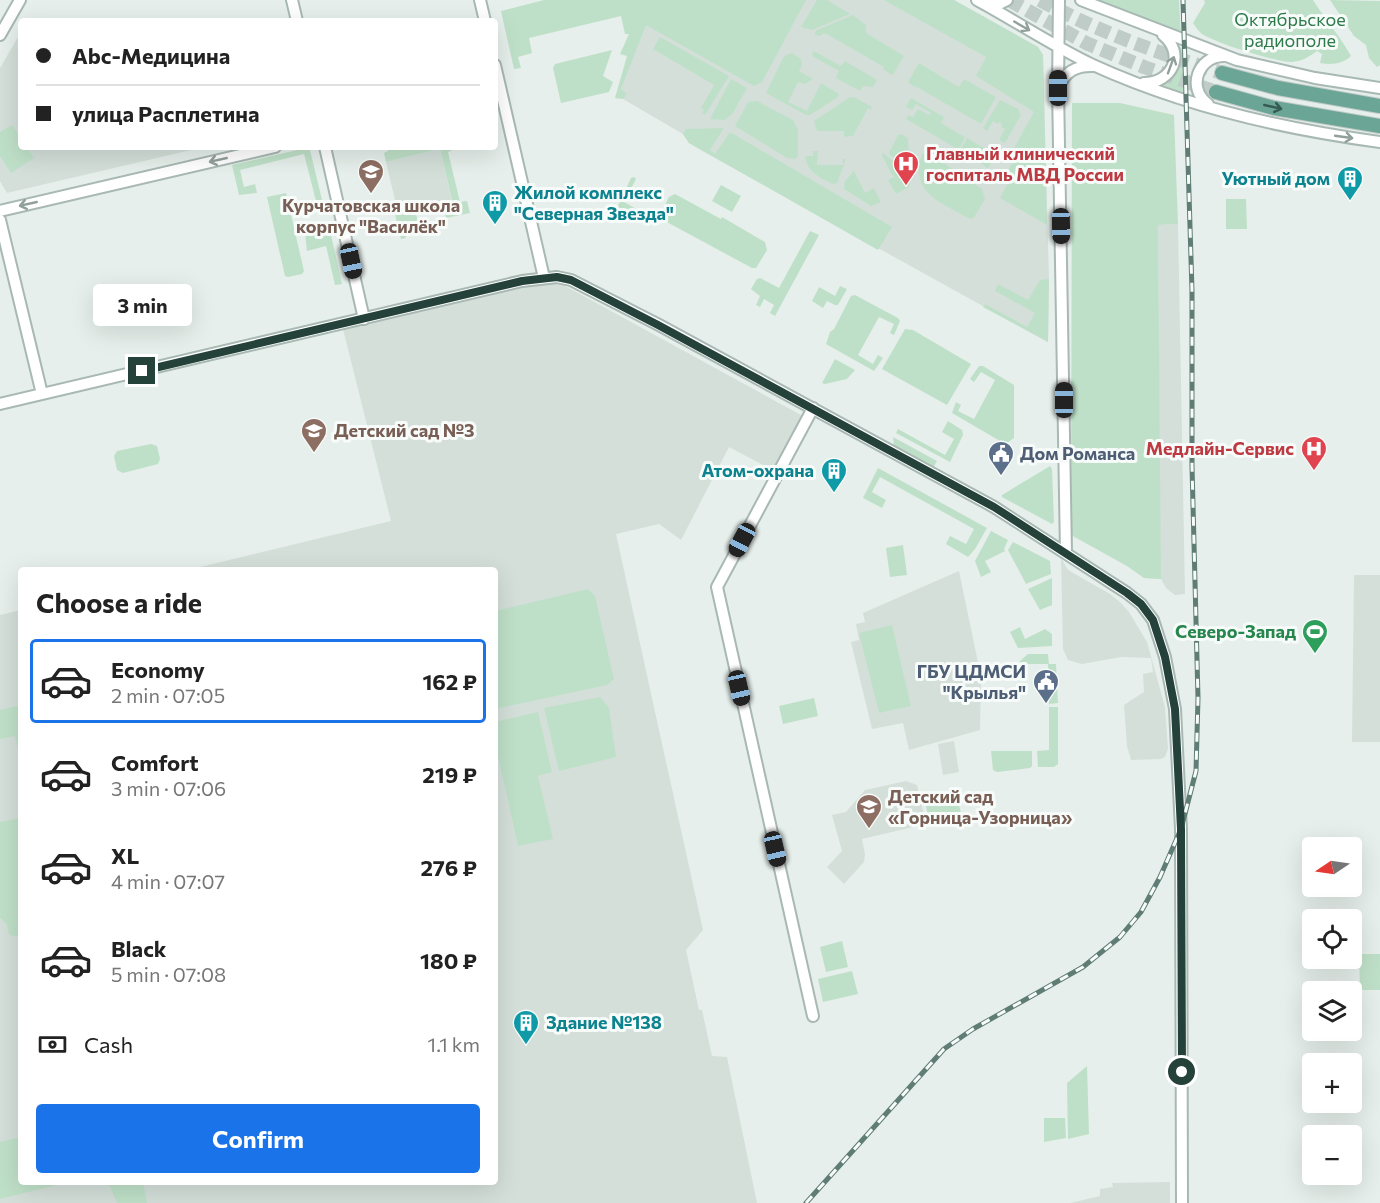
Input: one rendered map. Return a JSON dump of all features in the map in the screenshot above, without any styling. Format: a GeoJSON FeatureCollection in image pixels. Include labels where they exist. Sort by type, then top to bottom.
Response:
{"type":"FeatureCollection","features":[{"type":"Feature","properties":{"kind":"main road"},"geometry":{"type":"LineString","coordinates":[[1222,73],[1278,88],[1380,106]]}},
{"type":"Feature","properties":{"kind":"main road"},"geometry":{"type":"LineString","coordinates":[[1216,92],[1274,108],[1380,126]]}},
{"type":"Feature","properties":{"kind":"street"},"geometry":{"type":"LineString","coordinates":[[0,35],[20,0]]}},
{"type":"Feature","properties":{"kind":"street"},"geometry":{"type":"LineString","coordinates":[[292,0],[296,18]]}},
{"type":"Feature","properties":{"kind":"street"},"geometry":{"type":"LineString","coordinates":[[480,0],[484,18]]}},
{"type":"Feature","properties":{"kind":"street"},"geometry":{"type":"LineString","coordinates":[[981,2],[997,5],[1007,0]]}},
{"type":"Feature","properties":{"kind":"street"},"geometry":{"type":"LineString","coordinates":[[1059,0],[1058,88],[1066,553]]}},
{"type":"Feature","properties":{"kind":"street"},"geometry":{"type":"LineString","coordinates":[[1081,0],[1227,56],[1315,78],[1380,88]]}},
{"type":"Feature","properties":{"kind":"street"},"geometry":{"type":"LineString","coordinates":[[981,2],[1059,47],[1098,67],[1137,83],[1214,108],[1309,132],[1380,142]]}},
{"type":"Feature","properties":{"kind":"street"},"geometry":{"type":"LineString","coordinates":[[1137,83],[1152,83],[1161,80],[1173,66],[1173,48],[1169,40],[1156,29]]}},
{"type":"Feature","properties":{"kind":"street"},"geometry":{"type":"LineString","coordinates":[[1214,108],[1200,95],[1197,77],[1200,68],[1206,62],[1215,57],[1227,56]]}},
{"type":"Feature","properties":{"kind":"street"},"geometry":{"type":"LineString","coordinates":[[1058,88],[1066,74],[1072,69],[1098,67]]}},
{"type":"Feature","properties":{"kind":"street"},"geometry":{"type":"LineString","coordinates":[[498,78],[543,278]]}},
{"type":"Feature","properties":{"kind":"street"},"geometry":{"type":"LineString","coordinates":[[0,211],[261,150]]}},
{"type":"Feature","properties":{"kind":"street"},"geometry":{"type":"LineString","coordinates":[[326,150],[364,319]]}},
{"type":"Feature","properties":{"kind":"street"},"geometry":{"type":"LineString","coordinates":[[0,220],[42,394]]}},
{"type":"Feature","properties":{"kind":"street"},"geometry":{"type":"LineString","coordinates":[[0,404],[543,278],[557,277],[571,280],[813,408],[994,507],[1066,553],[1141,604],[1153,620],[1173,691],[1178,746],[1181,829],[1182,1203]]}},
{"type":"Feature","properties":{"kind":"street"},"geometry":{"type":"LineString","coordinates":[[813,408],[717,587],[813,1016]]}},
{"type":"Feature","properties":{"kind":"shaded area","name":"Главный клинический госпиталь МВД России"},"geometry":{"type":"Polygon","coordinates":[[[646,0],[954,0],[1038,47],[1043,55],[1049,279],[1048,342],[699,149],[689,143],[683,134],[623,99],[615,98],[646,0]]]}},
{"type":"Feature","properties":{"kind":"shaded area"},"geometry":{"type":"Polygon","coordinates":[[[18,37],[18,150],[191,150],[7,193],[0,181],[0,68],[18,37]]]}},
{"type":"Feature","properties":{"kind":"shaded area"},"geometry":{"type":"Polygon","coordinates":[[[440,150],[452,201],[398,213],[386,162],[440,150]]]}},
{"type":"Feature","properties":{"kind":"shaded area"},"geometry":{"type":"Polygon","coordinates":[[[1178,224],[1185,594],[1175,595],[1166,588],[1161,579],[1144,578],[1160,569],[1158,225],[1178,224]]]}},
{"type":"Feature","properties":{"kind":"shaded area"},"geometry":{"type":"Polygon","coordinates":[[[558,282],[810,420],[780,474],[729,447],[681,540],[659,524],[616,534],[703,930],[686,950],[712,1056],[727,1057],[757,1203],[0,1203],[0,615],[18,611],[18,1185],[498,1185],[498,567],[200,567],[391,521],[343,329],[533,283],[558,282]]]}},
{"type":"Feature","properties":{"kind":"shaded area"},"geometry":{"type":"Polygon","coordinates":[[[1061,558],[1068,570],[1120,602],[1129,612],[1147,642],[1165,707],[1168,749],[1165,757],[1131,760],[1127,746],[1124,705],[1144,692],[1143,674],[1153,672],[1151,658],[1121,657],[1082,664],[1068,660],[1063,649],[1061,558]]]}},
{"type":"Feature","properties":{"kind":"shaded area"},"geometry":{"type":"Polygon","coordinates":[[[959,571],[981,677],[980,730],[909,750],[903,723],[872,729],[851,642],[859,640],[856,624],[865,622],[863,613],[959,571]]]}},
{"type":"Feature","properties":{"kind":"shaded area"},"geometry":{"type":"Polygon","coordinates":[[[1354,575],[1380,575],[1380,742],[1352,742],[1354,575]]]}},
{"type":"Feature","properties":{"kind":"shaded area"},"geometry":{"type":"Polygon","coordinates":[[[954,741],[959,772],[943,775],[938,744],[954,741]]]}},
{"type":"Feature","properties":{"kind":"shaded area","name":"Детский сад «Горница-Узорница»"},"geometry":{"type":"Polygon","coordinates":[[[906,781],[917,785],[926,824],[862,839],[864,862],[844,884],[827,867],[842,851],[832,815],[846,812],[865,790],[906,781]]]}},
{"type":"Feature","properties":{"kind":"shaded area"},"geometry":{"type":"Polygon","coordinates":[[[1170,1182],[1170,1203],[1070,1203],[1100,1196],[1100,1189],[1113,1187],[1112,1183],[1170,1182]]]}},
{"type":"Feature","properties":{"kind":"green space"},"geometry":{"type":"Polygon","coordinates":[[[544,0],[806,0],[762,82],[754,86],[646,25],[621,89],[627,94],[623,99],[615,98],[627,56],[620,54],[629,34],[625,34],[621,16],[529,38],[532,53],[518,57],[521,68],[514,69],[501,11],[544,0]]]}},
{"type":"Feature","properties":{"kind":"green space"},"geometry":{"type":"Polygon","coordinates":[[[817,0],[827,0],[850,14],[812,30],[801,27],[817,0]]]}},
{"type":"Feature","properties":{"kind":"green space"},"geometry":{"type":"Polygon","coordinates":[[[884,0],[954,0],[1038,47],[1043,55],[1047,225],[1000,198],[1009,181],[1004,178],[1014,159],[1027,163],[1031,156],[1013,150],[1034,112],[976,76],[986,57],[884,0]]]}},
{"type":"Feature","properties":{"kind":"green space"},"geometry":{"type":"Polygon","coordinates":[[[1096,0],[1179,0],[1181,35],[1096,0]]]}},
{"type":"Feature","properties":{"kind":"green space","name":"Октябрьское радиополе"},"geometry":{"type":"Polygon","coordinates":[[[1204,0],[1313,0],[1351,56],[1337,63],[1320,63],[1322,54],[1317,51],[1299,61],[1292,62],[1260,56],[1220,42],[1202,34],[1193,23],[1205,3],[1204,0]]]}},
{"type":"Feature","properties":{"kind":"green space"},"geometry":{"type":"Polygon","coordinates":[[[1330,0],[1380,1],[1380,65],[1377,67],[1369,58],[1366,45],[1354,36],[1330,0]]]}},
{"type":"Feature","properties":{"kind":"green space"},"geometry":{"type":"Polygon","coordinates":[[[853,15],[866,25],[866,33],[904,56],[892,75],[883,69],[884,67],[825,33],[819,36],[814,34],[817,30],[853,15]]]}},
{"type":"Feature","properties":{"kind":"green space"},"geometry":{"type":"Polygon","coordinates":[[[660,37],[729,76],[705,115],[701,108],[714,85],[653,49],[660,37]]]}},
{"type":"Feature","properties":{"kind":"green space"},"geometry":{"type":"Polygon","coordinates":[[[1176,45],[1182,48],[1183,93],[1161,85],[1165,82],[1176,45]]]}},
{"type":"Feature","properties":{"kind":"green space"},"geometry":{"type":"Polygon","coordinates":[[[612,50],[603,76],[613,82],[609,92],[561,103],[553,68],[555,64],[612,50]]]}},
{"type":"Feature","properties":{"kind":"green space"},"geometry":{"type":"Polygon","coordinates":[[[814,51],[841,66],[845,61],[877,80],[873,87],[863,86],[860,91],[836,78],[839,71],[812,56],[814,51]]]}},
{"type":"Feature","properties":{"kind":"green space"},"geometry":{"type":"Polygon","coordinates":[[[792,53],[801,59],[802,65],[799,71],[813,79],[805,84],[798,82],[788,102],[807,111],[821,83],[839,94],[838,97],[810,115],[766,93],[783,58],[792,53]]]}},
{"type":"Feature","properties":{"kind":"green space"},"geometry":{"type":"Polygon","coordinates":[[[919,63],[959,87],[964,79],[996,97],[981,124],[908,82],[919,63]]]}},
{"type":"Feature","properties":{"kind":"green space"},"geometry":{"type":"Polygon","coordinates":[[[731,79],[747,88],[733,113],[725,120],[710,119],[731,79]]]}},
{"type":"Feature","properties":{"kind":"green space"},"geometry":{"type":"Polygon","coordinates":[[[850,97],[872,107],[871,110],[868,108],[853,136],[844,137],[844,131],[817,131],[814,121],[850,97]]]}},
{"type":"Feature","properties":{"kind":"green space"},"geometry":{"type":"Polygon","coordinates":[[[911,98],[944,117],[941,123],[965,137],[959,150],[906,119],[909,115],[913,117],[918,109],[929,115],[931,113],[916,104],[912,110],[906,107],[911,98]]]}},
{"type":"Feature","properties":{"kind":"green space"},"geometry":{"type":"Polygon","coordinates":[[[1000,100],[1018,109],[1021,115],[1005,143],[999,140],[1005,129],[1001,127],[1002,124],[993,121],[987,131],[983,128],[1000,100]]]}},
{"type":"Feature","properties":{"kind":"green space"},"geometry":{"type":"Polygon","coordinates":[[[757,101],[793,120],[798,130],[798,156],[795,159],[787,158],[735,126],[748,102],[757,101]]]}},
{"type":"Feature","properties":{"kind":"green space"},"geometry":{"type":"Polygon","coordinates":[[[1072,103],[1120,103],[1174,115],[1178,224],[1158,225],[1161,579],[1144,578],[1071,535],[1072,103]]]}},
{"type":"Feature","properties":{"kind":"green space"},"geometry":{"type":"Polygon","coordinates":[[[12,125],[18,134],[18,150],[28,150],[34,158],[11,173],[0,156],[0,132],[12,125]]]}},
{"type":"Feature","properties":{"kind":"green space"},"geometry":{"type":"Polygon","coordinates":[[[724,128],[710,150],[715,154],[730,132],[892,227],[878,250],[689,143],[683,134],[686,129],[724,128]]]}},
{"type":"Feature","properties":{"kind":"green space"},"geometry":{"type":"Polygon","coordinates":[[[901,134],[908,138],[909,160],[907,162],[890,156],[889,153],[898,135],[901,134]]]}},
{"type":"Feature","properties":{"kind":"green space"},"geometry":{"type":"Polygon","coordinates":[[[967,138],[996,155],[988,168],[960,150],[967,138]]]}},
{"type":"Feature","properties":{"kind":"green space"},"geometry":{"type":"Polygon","coordinates":[[[297,150],[310,150],[322,200],[316,201],[304,154],[240,170],[244,187],[255,184],[257,193],[239,195],[232,165],[297,150]]]}},
{"type":"Feature","properties":{"kind":"green space"},"geometry":{"type":"Polygon","coordinates":[[[436,150],[386,162],[384,153],[436,150]]]}},
{"type":"Feature","properties":{"kind":"green space"},"geometry":{"type":"Polygon","coordinates":[[[440,150],[453,150],[448,152],[460,202],[467,201],[470,213],[446,218],[443,206],[416,212],[418,226],[404,229],[406,238],[401,239],[395,214],[452,200],[440,150]]]}},
{"type":"Feature","properties":{"kind":"green space"},"geometry":{"type":"Polygon","coordinates":[[[813,151],[818,151],[817,165],[843,165],[843,159],[846,159],[837,183],[833,184],[819,176],[808,166],[805,156],[813,156],[813,151]]]}},
{"type":"Feature","properties":{"kind":"green space"},"geometry":{"type":"Polygon","coordinates":[[[926,151],[982,189],[985,199],[973,219],[938,201],[924,187],[919,167],[922,154],[926,151]]]}},
{"type":"Feature","properties":{"kind":"green space"},"geometry":{"type":"Polygon","coordinates":[[[882,152],[897,164],[911,171],[909,187],[896,194],[888,180],[895,176],[892,175],[882,152]]]}},
{"type":"Feature","properties":{"kind":"green space"},"geometry":{"type":"Polygon","coordinates":[[[854,171],[865,193],[874,188],[881,202],[871,206],[844,189],[845,181],[854,171]]]}},
{"type":"Feature","properties":{"kind":"green space"},"geometry":{"type":"Polygon","coordinates":[[[631,178],[636,179],[624,202],[643,213],[646,224],[617,208],[631,178]]]}},
{"type":"Feature","properties":{"kind":"green space"},"geometry":{"type":"Polygon","coordinates":[[[721,185],[741,196],[732,212],[712,201],[721,185]]]}},
{"type":"Feature","properties":{"kind":"green space"},"geometry":{"type":"Polygon","coordinates":[[[286,193],[304,271],[302,274],[288,277],[285,276],[267,197],[286,193]]]}},
{"type":"Feature","properties":{"kind":"green space"},"geometry":{"type":"Polygon","coordinates":[[[675,194],[721,219],[722,217],[765,242],[767,250],[756,268],[752,268],[663,220],[660,214],[669,197],[675,194]]]}},
{"type":"Feature","properties":{"kind":"green space"},"geometry":{"type":"Polygon","coordinates":[[[1226,199],[1246,199],[1247,229],[1226,229],[1226,199]]]}},
{"type":"Feature","properties":{"kind":"green space"},"geometry":{"type":"Polygon","coordinates":[[[329,226],[342,284],[335,285],[326,246],[307,251],[305,232],[329,226]]]}},
{"type":"Feature","properties":{"kind":"green space"},"geometry":{"type":"Polygon","coordinates":[[[810,231],[819,235],[775,316],[770,313],[774,305],[764,299],[760,307],[756,305],[760,296],[751,289],[760,278],[779,288],[810,231]]]}},
{"type":"Feature","properties":{"kind":"green space"},"geometry":{"type":"Polygon","coordinates":[[[1049,279],[1048,342],[983,307],[985,304],[1027,327],[1035,313],[995,291],[998,284],[1028,300],[1040,280],[1049,279]]]}},
{"type":"Feature","properties":{"kind":"green space"},"geometry":{"type":"Polygon","coordinates":[[[840,286],[847,289],[838,305],[827,301],[823,308],[812,301],[819,287],[835,296],[840,286]]]}},
{"type":"Feature","properties":{"kind":"green space"},"geometry":{"type":"Polygon","coordinates":[[[855,295],[900,321],[894,335],[890,333],[894,324],[879,317],[858,355],[873,364],[878,355],[883,358],[874,371],[826,344],[830,332],[834,329],[851,296],[855,295]]]}},
{"type":"Feature","properties":{"kind":"green space"},"geometry":{"type":"Polygon","coordinates":[[[905,329],[913,330],[971,364],[947,405],[882,369],[905,329]]]}},
{"type":"Feature","properties":{"kind":"green space"},"geometry":{"type":"Polygon","coordinates":[[[835,359],[855,370],[847,379],[822,383],[835,359]]]}},
{"type":"Feature","properties":{"kind":"green space"},"geometry":{"type":"Polygon","coordinates":[[[979,366],[983,366],[1014,385],[1014,438],[1007,443],[952,413],[956,402],[961,405],[958,411],[974,419],[995,380],[981,372],[974,382],[970,379],[979,366]]]}},
{"type":"Feature","properties":{"kind":"green space"},"geometry":{"type":"Polygon","coordinates":[[[948,421],[962,430],[963,435],[950,462],[896,433],[898,429],[945,455],[954,439],[942,432],[948,421]]]}},
{"type":"Feature","properties":{"kind":"green space"},"geometry":{"type":"Polygon","coordinates":[[[893,437],[937,461],[933,468],[894,447],[893,437]]]}},
{"type":"Feature","properties":{"kind":"green space"},"geometry":{"type":"Polygon","coordinates":[[[151,444],[157,446],[160,459],[158,464],[123,473],[117,470],[114,456],[117,451],[151,444]]]}},
{"type":"Feature","properties":{"kind":"green space"},"geometry":{"type":"Polygon","coordinates":[[[1050,466],[1054,522],[1052,524],[1002,497],[1050,466]]]}},
{"type":"Feature","properties":{"kind":"green space"},"geometry":{"type":"Polygon","coordinates":[[[878,468],[987,528],[968,557],[946,544],[950,536],[966,544],[974,529],[880,477],[872,492],[886,500],[882,508],[863,498],[878,468]]]}},
{"type":"Feature","properties":{"kind":"green space"},"geometry":{"type":"Polygon","coordinates":[[[991,531],[1008,540],[1005,551],[985,561],[991,572],[981,577],[975,561],[991,531]]]}},
{"type":"Feature","properties":{"kind":"green space"},"geometry":{"type":"Polygon","coordinates":[[[1013,542],[1050,561],[1051,574],[1026,584],[1008,550],[1013,542]]]}},
{"type":"Feature","properties":{"kind":"green space"},"geometry":{"type":"Polygon","coordinates":[[[903,545],[907,575],[890,577],[886,548],[903,545]]]}},
{"type":"Feature","properties":{"kind":"green space"},"geometry":{"type":"Polygon","coordinates":[[[1052,578],[1052,605],[1040,610],[1028,589],[1052,578]]]}},
{"type":"Feature","properties":{"kind":"green space"},"geometry":{"type":"Polygon","coordinates":[[[588,589],[595,596],[614,679],[607,685],[498,708],[498,610],[588,589]]]}},
{"type":"Feature","properties":{"kind":"green space"},"geometry":{"type":"Polygon","coordinates":[[[892,625],[911,706],[879,713],[859,633],[892,625]]]}},
{"type":"Feature","properties":{"kind":"green space"},"geometry":{"type":"Polygon","coordinates":[[[1020,627],[1025,639],[1045,629],[1052,634],[1052,646],[1018,648],[1010,632],[1020,627]]]}},
{"type":"Feature","properties":{"kind":"green space"},"geometry":{"type":"Polygon","coordinates":[[[1028,654],[1048,654],[1049,664],[1056,664],[1058,703],[1049,704],[1048,664],[1027,664],[1027,677],[1019,678],[1020,661],[1028,654]]]}},
{"type":"Feature","properties":{"kind":"green space"},"geometry":{"type":"Polygon","coordinates":[[[600,697],[609,708],[616,757],[559,771],[544,708],[600,697]]]}},
{"type":"Feature","properties":{"kind":"green space"},"geometry":{"type":"Polygon","coordinates":[[[814,698],[818,716],[783,724],[779,706],[814,698]]]}},
{"type":"Feature","properties":{"kind":"green space"},"geometry":{"type":"Polygon","coordinates":[[[18,706],[18,750],[15,736],[0,739],[0,710],[18,706]]]}},
{"type":"Feature","properties":{"kind":"green space"},"geometry":{"type":"Polygon","coordinates":[[[1049,707],[1058,707],[1058,764],[1054,767],[1038,767],[1037,751],[1049,750],[1049,707]]]}},
{"type":"Feature","properties":{"kind":"green space"},"geometry":{"type":"Polygon","coordinates":[[[538,712],[552,772],[538,776],[553,839],[518,846],[498,756],[498,721],[538,712]]]}},
{"type":"Feature","properties":{"kind":"green space"},"geometry":{"type":"Polygon","coordinates":[[[991,751],[1032,751],[1032,766],[997,772],[993,770],[991,751]]]}},
{"type":"Feature","properties":{"kind":"green space"},"geometry":{"type":"Polygon","coordinates":[[[956,794],[961,813],[929,821],[925,801],[956,794]]]}},
{"type":"Feature","properties":{"kind":"green space"},"geometry":{"type":"Polygon","coordinates":[[[18,819],[18,936],[9,935],[7,924],[0,918],[0,822],[18,819]]]}},
{"type":"Feature","properties":{"kind":"green space"},"geometry":{"type":"Polygon","coordinates":[[[842,941],[848,967],[826,972],[820,947],[842,941]]]}},
{"type":"Feature","properties":{"kind":"green space"},"geometry":{"type":"Polygon","coordinates":[[[1362,954],[1380,954],[1380,990],[1362,990],[1362,981],[1360,981],[1362,954]]]}},
{"type":"Feature","properties":{"kind":"green space"},"geometry":{"type":"Polygon","coordinates":[[[852,971],[858,994],[823,1002],[818,979],[852,971]]]}},
{"type":"Feature","properties":{"kind":"green space"},"geometry":{"type":"Polygon","coordinates":[[[1087,1066],[1089,1134],[1068,1139],[1067,1083],[1087,1066]]]}},
{"type":"Feature","properties":{"kind":"green space"},"geometry":{"type":"Polygon","coordinates":[[[1044,1118],[1065,1118],[1066,1138],[1044,1142],[1044,1118]]]}},
{"type":"Feature","properties":{"kind":"green space"},"geometry":{"type":"Polygon","coordinates":[[[18,1138],[18,1185],[57,1185],[0,1199],[0,1142],[18,1138]]]}},
{"type":"Feature","properties":{"kind":"green space"},"geometry":{"type":"Polygon","coordinates":[[[109,1185],[144,1185],[147,1203],[117,1203],[109,1185]]]}},
{"type":"Feature","properties":{"kind":"tunnel"},"geometry":{"type":"LineString","coordinates":[[1009,0],[1086,43],[1144,67],[1216,92]]}},
{"type":"Feature","properties":{"kind":"tunnel"},"geometry":{"type":"LineString","coordinates":[[1040,0],[1129,41],[1222,73]]}},
{"type":"Feature","properties":{"kind":"railway"},"geometry":{"type":"LineString","coordinates":[[806,1203],[944,1049],[973,1029],[1083,967],[1120,937],[1141,912],[1160,877],[1181,829],[1196,771],[1198,698],[1192,466],[1192,291],[1183,0]]}},
{"type":"Feature","properties":{"kind":"place","name":"Главный клинический госпиталь МВД России"},"geometry":{"type":"Point","coordinates":[906,187]}},
{"type":"Feature","properties":{"kind":"place","name":"Курчатовская школа корпус \"Василёк\""},"geometry":{"type":"Point","coordinates":[371,195]}},
{"type":"Feature","properties":{"kind":"place","name":"Уютный дом"},"geometry":{"type":"Point","coordinates":[1350,202]}},
{"type":"Feature","properties":{"kind":"place","name":"Жилой комплекс \"Северная Звезда\""},"geometry":{"type":"Point","coordinates":[495,226]}},
{"type":"Feature","properties":{"kind":"place","name":"Детский сад №3"},"geometry":{"type":"Point","coordinates":[314,454]}},
{"type":"Feature","properties":{"kind":"place","name":"Медлайн-Сервис"},"geometry":{"type":"Point","coordinates":[1314,472]}},
{"type":"Feature","properties":{"kind":"place","name":"Дом Романса"},"geometry":{"type":"Point","coordinates":[1001,477]}},
{"type":"Feature","properties":{"kind":"place","name":"Атом-охрана"},"geometry":{"type":"Point","coordinates":[834,494]}},
{"type":"Feature","properties":{"kind":"place","name":"Северо-Запад"},"geometry":{"type":"Point","coordinates":[1315,655]}},
{"type":"Feature","properties":{"kind":"place","name":"ГБУ ЦДМСИ \"Крылья\""},"geometry":{"type":"Point","coordinates":[1046,705]}},
{"type":"Feature","properties":{"kind":"place","name":"Детский сад «Горница-Узорница»"},"geometry":{"type":"Point","coordinates":[869,830]}},
{"type":"Feature","properties":{"kind":"place","name":"Здание №138"},"geometry":{"type":"Point","coordinates":[526,1046]}},
{"type":"Feature","properties":{"kind":"route"},"geometry":{"type":"LineString","coordinates":[[142,371],[522,281],[557,277],[571,280],[994,507],[1127,593],[1141,604],[1153,620],[1165,657],[1175,709],[1181,829],[1182,1072]]}}]}
